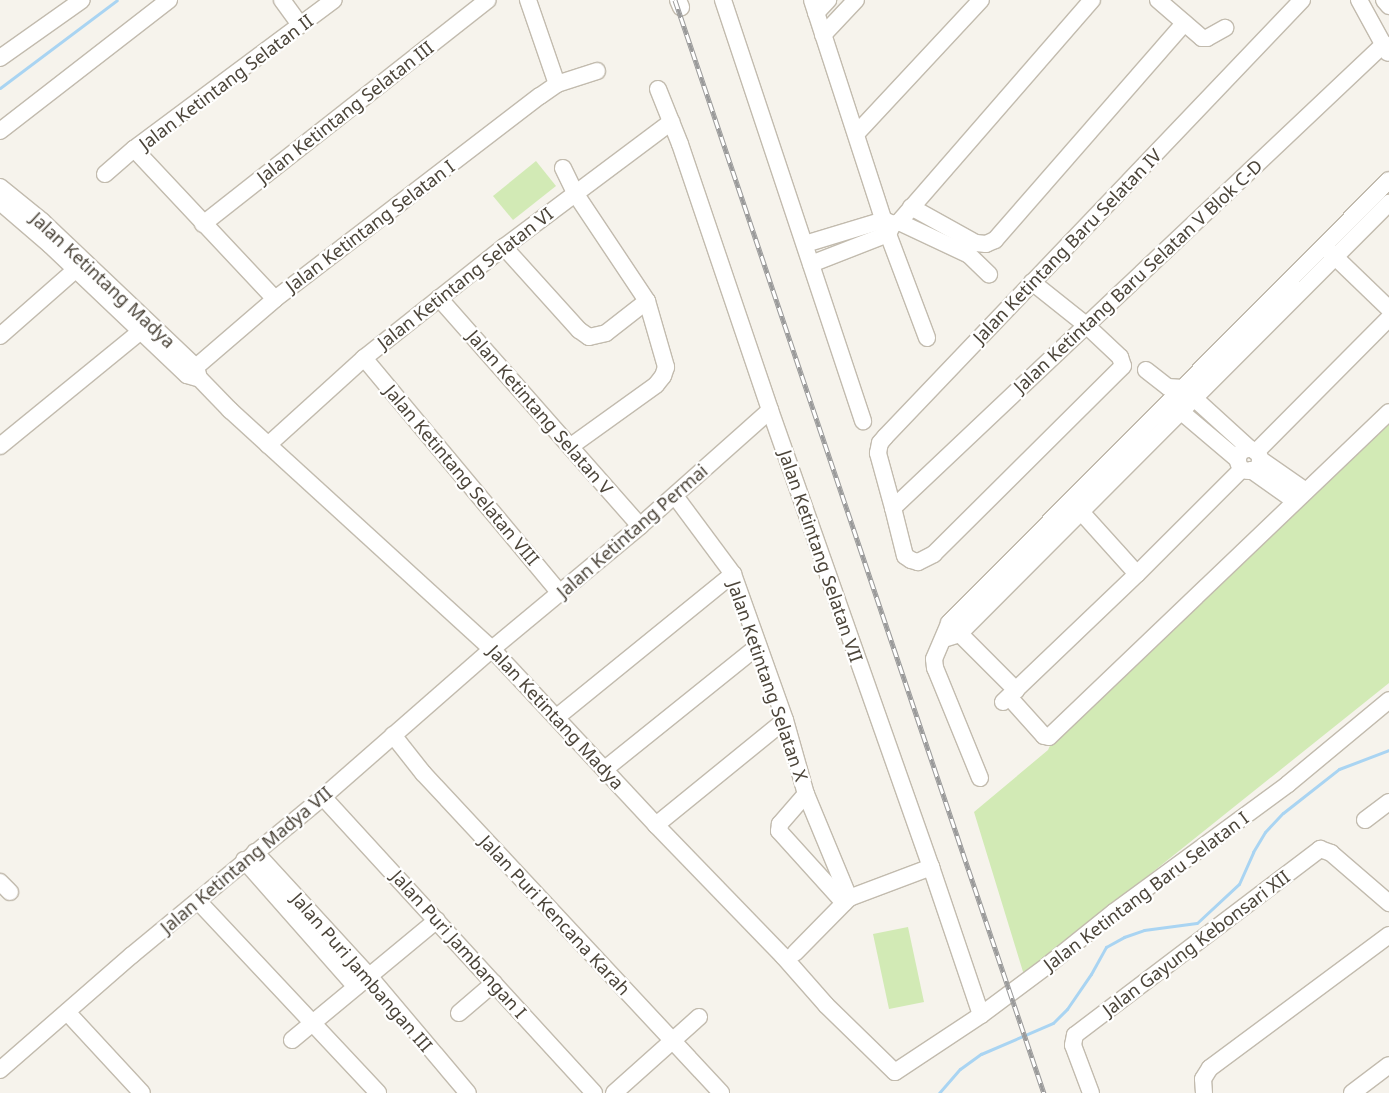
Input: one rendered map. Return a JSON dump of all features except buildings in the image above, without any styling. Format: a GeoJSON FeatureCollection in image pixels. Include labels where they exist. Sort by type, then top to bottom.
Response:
{"type":"FeatureCollection","features":[{"type":"Feature","properties":{"kind":"street"},"geometry":{"type":"LineString","coordinates":[[0,58],[82,0]]}},
{"type":"Feature","properties":{"kind":"street"},"geometry":{"type":"LineString","coordinates":[[0,131],[169,0]]}},
{"type":"Feature","properties":{"kind":"street"},"geometry":{"type":"LineString","coordinates":[[282,0],[300,25]]}},
{"type":"Feature","properties":{"kind":"street","name":"Jalan Ketintang Selatan II"},"geometry":{"type":"LineString","coordinates":[[274,299],[134,148],[334,0]]}},
{"type":"Feature","properties":{"kind":"street","name":"Jalan Ketintang Selatan III"},"geometry":{"type":"LineString","coordinates":[[203,224],[488,0]]}},
{"type":"Feature","properties":{"kind":"street"},"geometry":{"type":"LineString","coordinates":[[528,0],[557,84]]}},
{"type":"Feature","properties":{"kind":"street"},"geometry":{"type":"LineString","coordinates":[[723,0],[863,421]]}},
{"type":"Feature","properties":{"kind":"street"},"geometry":{"type":"LineString","coordinates":[[828,0],[814,7],[856,134],[891,225],[927,338]]}},
{"type":"Feature","properties":{"kind":"street"},"geometry":{"type":"LineString","coordinates":[[823,35],[856,0]]}},
{"type":"Feature","properties":{"kind":"street"},"geometry":{"type":"LineString","coordinates":[[856,134],[981,0]]}},
{"type":"Feature","properties":{"kind":"street"},"geometry":{"type":"LineString","coordinates":[[811,264],[891,225],[911,207],[1092,0]]}},
{"type":"Feature","properties":{"kind":"street"},"geometry":{"type":"LineString","coordinates":[[1158,0],[1202,38],[1207,38],[1225,28]]}},
{"type":"Feature","properties":{"kind":"street","name":"Jalan Ketintang Baru Selatan IV"},"geometry":{"type":"LineString","coordinates":[[1086,325],[1120,357],[1123,366],[934,554],[918,562],[905,556],[878,453],[880,443],[1302,0]]}},
{"type":"Feature","properties":{"kind":"street"},"geometry":{"type":"LineString","coordinates":[[1359,0],[1386,49]]}},
{"type":"Feature","properties":{"kind":"street"},"geometry":{"type":"LineString","coordinates":[[1384,0],[1389,6]]}},
{"type":"Feature","properties":{"kind":"street"},"geometry":{"type":"LineString","coordinates":[[911,207],[976,243],[986,244],[995,240],[1184,23]]}},
{"type":"Feature","properties":{"kind":"street","name":"Jalan Ketintang Baru Selatan V Blok C-D"},"geometry":{"type":"LineString","coordinates":[[892,508],[1086,325],[1386,49]]}},
{"type":"Feature","properties":{"kind":"street","name":"Jalan Ketintang Selatan I"},"geometry":{"type":"LineString","coordinates":[[194,373],[274,299],[557,84],[598,71]]}},
{"type":"Feature","properties":{"kind":"street","name":"Jalan Ketintang Selatan VII"},"geometry":{"type":"LineString","coordinates":[[658,90],[671,122],[981,1015]]}},
{"type":"Feature","properties":{"kind":"street","name":"Jalan Ketintang Selatan VI"},"geometry":{"type":"LineString","coordinates":[[268,445],[364,358],[504,247],[671,122]]}},
{"type":"Feature","properties":{"kind":"street"},"geometry":{"type":"LineString","coordinates":[[105,174],[134,148]]}},
{"type":"Feature","properties":{"kind":"street"},"geometry":{"type":"LineString","coordinates":[[563,168],[575,193],[647,301],[666,366],[663,376],[656,385],[571,446]]}},
{"type":"Feature","properties":{"kind":"street"},"geometry":{"type":"LineString","coordinates":[[1330,252],[1389,180]]}},
{"type":"Feature","properties":{"kind":"street","name":"Jalan Ketintang Madya"},"geometry":{"type":"LineString","coordinates":[[0,187],[42,221],[80,266],[141,331],[194,373]]}},
{"type":"Feature","properties":{"kind":"street","name":"Jalan Ketintang Madya"},"geometry":{"type":"LineString","coordinates":[[0,202],[80,266],[268,445],[492,649],[656,825],[777,950],[826,1005],[896,1072]]}},
{"type":"Feature","properties":{"kind":"street"},"geometry":{"type":"LineString","coordinates":[[980,778],[935,668],[934,659],[951,632],[1076,506],[1179,397],[1330,252],[1389,203]]}},
{"type":"Feature","properties":{"kind":"street"},"geometry":{"type":"LineString","coordinates":[[805,244],[891,225],[969,255],[989,274]]}},
{"type":"Feature","properties":{"kind":"street"},"geometry":{"type":"LineString","coordinates":[[504,247],[579,330],[589,337],[606,333],[647,301]]}},
{"type":"Feature","properties":{"kind":"street"},"geometry":{"type":"LineString","coordinates":[[1330,252],[1389,309]]}},
{"type":"Feature","properties":{"kind":"street"},"geometry":{"type":"LineString","coordinates":[[0,336],[80,266]]}},
{"type":"Feature","properties":{"kind":"street"},"geometry":{"type":"LineString","coordinates":[[1032,282],[1086,325]]}},
{"type":"Feature","properties":{"kind":"street","name":"Jalan Ketintang Selatan V"},"geometry":{"type":"LineString","coordinates":[[439,298],[640,526]]}},
{"type":"Feature","properties":{"kind":"street"},"geometry":{"type":"LineString","coordinates":[[1009,696],[1137,574],[1389,318]]}},
{"type":"Feature","properties":{"kind":"street"},"geometry":{"type":"LineString","coordinates":[[2,441],[141,331]]}},
{"type":"Feature","properties":{"kind":"street","name":"Jalan Ketintang Selatan VIII"},"geometry":{"type":"LineString","coordinates":[[364,358],[560,593]]}},
{"type":"Feature","properties":{"kind":"street"},"geometry":{"type":"LineString","coordinates":[[1146,370],[1249,460],[1301,496]]}},
{"type":"Feature","properties":{"kind":"street","name":"Jalan Ketintang Permai"},"geometry":{"type":"LineString","coordinates":[[492,649],[675,496],[770,410]]}},
{"type":"Feature","properties":{"kind":"street"},"geometry":{"type":"LineString","coordinates":[[951,632],[1044,736],[1049,737],[1389,412]]}},
{"type":"Feature","properties":{"kind":"street","name":"Jalan Ketintang Selatan X"},"geometry":{"type":"LineString","coordinates":[[675,496],[733,574],[785,720],[806,794],[846,901]]}},
{"type":"Feature","properties":{"kind":"street"},"geometry":{"type":"LineString","coordinates":[[1076,506],[1137,574]]}},
{"type":"Feature","properties":{"kind":"street"},"geometry":{"type":"LineString","coordinates":[[557,717],[733,574]]}},
{"type":"Feature","properties":{"kind":"street"},"geometry":{"type":"LineString","coordinates":[[605,769],[758,646]]}},
{"type":"Feature","properties":{"kind":"street","name":"Jalan Ketintang Madya VII"},"geometry":{"type":"LineString","coordinates":[[0,1070],[323,796],[492,649]]}},
{"type":"Feature","properties":{"kind":"street","name":"Jalan Ketintang Baru Selatan I"},"geometry":{"type":"LineString","coordinates":[[896,1072],[981,1015],[1114,912],[1288,784],[1389,700]]}},
{"type":"Feature","properties":{"kind":"street"},"geometry":{"type":"LineString","coordinates":[[656,825],[785,720]]}},
{"type":"Feature","properties":{"kind":"street","name":"Jalan Puri Kencana Karah"},"geometry":{"type":"LineString","coordinates":[[393,735],[423,773],[721,1093]]}},
{"type":"Feature","properties":{"kind":"street","name":"Jalan Ketintang Selatan X"},"geometry":{"type":"LineString","coordinates":[[806,794],[780,824],[779,831],[846,901]]}},
{"type":"Feature","properties":{"kind":"street","name":"Jalan Puri Jambangan I"},"geometry":{"type":"LineString","coordinates":[[323,796],[594,1093]]}},
{"type":"Feature","properties":{"kind":"street"},"geometry":{"type":"LineString","coordinates":[[1365,820],[1389,802]]}},
{"type":"Feature","properties":{"kind":"street","name":"Jalan Gayung Kebonsari XII"},"geometry":{"type":"LineString","coordinates":[[1091,1093],[1073,1045],[1076,1035],[1320,849],[1326,849],[1389,903]]}},
{"type":"Feature","properties":{"kind":"street","name":"Jalan Puri Jambangan III"},"geometry":{"type":"LineString","coordinates":[[250,856],[363,982],[468,1093]]}},
{"type":"Feature","properties":{"kind":"street"},"geometry":{"type":"LineString","coordinates":[[795,953],[846,901],[931,867]]}},
{"type":"Feature","properties":{"kind":"street"},"geometry":{"type":"LineString","coordinates":[[198,901],[378,1093]]}},
{"type":"Feature","properties":{"kind":"street"},"geometry":{"type":"LineString","coordinates":[[292,1040],[437,920]]}},
{"type":"Feature","properties":{"kind":"street"},"geometry":{"type":"LineString","coordinates":[[1204,1093],[1203,1079],[1210,1068],[1389,935]]}},
{"type":"Feature","properties":{"kind":"street"},"geometry":{"type":"LineString","coordinates":[[459,1013],[494,983]]}},
{"type":"Feature","properties":{"kind":"street"},"geometry":{"type":"LineString","coordinates":[[67,1012],[142,1093]]}},
{"type":"Feature","properties":{"kind":"street"},"geometry":{"type":"LineString","coordinates":[[614,1093],[699,1017]]}},
{"type":"Feature","properties":{"kind":"street"},"geometry":{"type":"LineString","coordinates":[[1352,1093],[1389,1065]]}},
{"type":"Feature","properties":{"kind":"green space"},"geometry":{"type":"Polygon","coordinates":[[[536,161],[556,186],[513,220],[493,196],[536,161]]]}},
{"type":"Feature","properties":{"kind":"green space"},"geometry":{"type":"Polygon","coordinates":[[[1389,420],[1389,683],[1024,975],[974,812],[1048,750],[1053,739],[1389,420]]]}},
{"type":"Feature","properties":{"kind":"green space"},"geometry":{"type":"Polygon","coordinates":[[[908,927],[924,1002],[889,1009],[873,934],[908,927]]]}},
{"type":"Feature","properties":{"kind":"waterway"},"geometry":{"type":"LineString","coordinates":[[0,88],[117,0]]}},
{"type":"Feature","properties":{"kind":"waterway"},"geometry":{"type":"LineString","coordinates":[[939,1093],[960,1069],[981,1054],[1053,1023],[1067,1009],[1091,974],[1106,947],[1124,937],[1144,930],[1197,923],[1239,884],[1253,852],[1265,832],[1283,813],[1339,769],[1389,750]]}},
{"type":"Feature","properties":{"kind":"railway"},"geometry":{"type":"LineString","coordinates":[[675,0],[1044,1093]]}}]}
